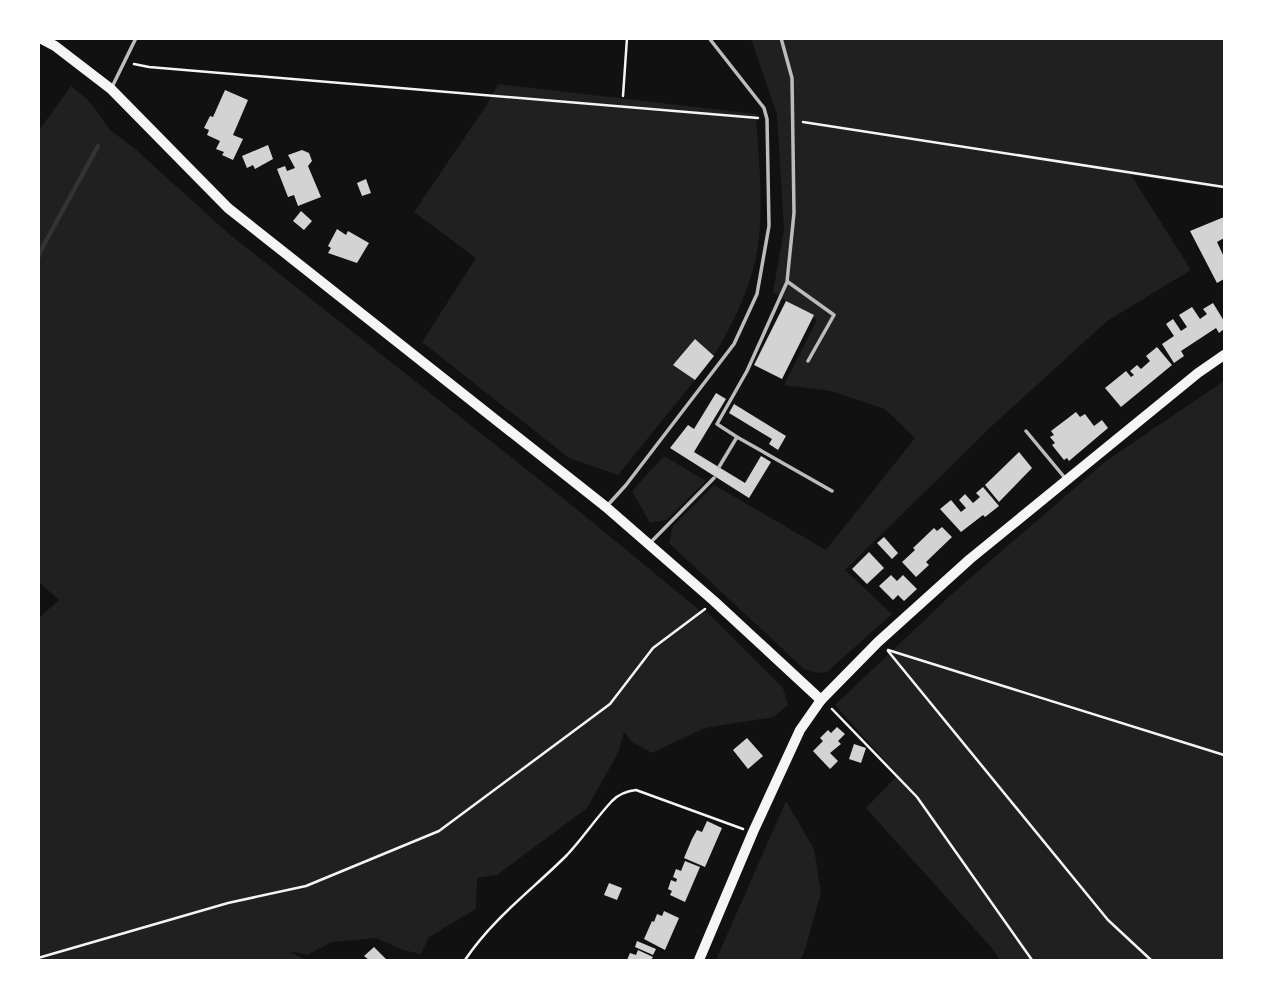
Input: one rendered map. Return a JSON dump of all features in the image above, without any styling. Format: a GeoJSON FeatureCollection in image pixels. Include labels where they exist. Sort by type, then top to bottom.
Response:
{"type":"FeatureCollection","features":[{"type":"Feature","properties":{"kind":"main road"},"geometry":{"type":"LineString","coordinates":[[40,38],[55,46],[111,89],[228,208],[606,507],[821,700]]}},
{"type":"Feature","properties":{"kind":"main road"},"geometry":{"type":"LineString","coordinates":[[699,961],[753,832],[800,730],[821,700],[878,642],[960,568],[1065,479],[1224,355]]}},
{"type":"Feature","properties":{"kind":"lane"},"geometry":{"type":"LineString","coordinates":[[111,89],[136,38]]}},
{"type":"Feature","properties":{"kind":"lane"},"geometry":{"type":"LineString","coordinates":[[606,507],[626,485],[734,344],[757,294],[769,226],[767,119],[764,108],[709,38]]}},
{"type":"Feature","properties":{"kind":"lane"},"geometry":{"type":"LineString","coordinates":[[781,38],[792,78],[794,213],[787,282],[747,371],[716,424],[832,492]]}},
{"type":"Feature","properties":{"kind":"lane"},"geometry":{"type":"LineString","coordinates":[[787,282],[834,316],[808,361]]}},
{"type":"Feature","properties":{"kind":"lane"},"geometry":{"type":"LineString","coordinates":[[1026,431],[1065,479]]}},
{"type":"Feature","properties":{"kind":"lane"},"geometry":{"type":"LineString","coordinates":[[719,467],[737,437]]}},
{"type":"Feature","properties":{"kind":"lane"},"geometry":{"type":"LineString","coordinates":[[649,544],[714,478]]}},
{"type":"Feature","properties":{"kind":"path"},"geometry":{"type":"LineString","coordinates":[[623,96],[627,38]]}},
{"type":"Feature","properties":{"kind":"path"},"geometry":{"type":"LineString","coordinates":[[124,61],[149,67],[767,119]]}},
{"type":"Feature","properties":{"kind":"path"},"geometry":{"type":"LineString","coordinates":[[791,121],[1224,187]]}},
{"type":"Feature","properties":{"kind":"path"},"geometry":{"type":"LineString","coordinates":[[38,958],[228,903],[306,886],[439,831],[610,704],[653,648],[708,607]]}},
{"type":"Feature","properties":{"kind":"path"},"geometry":{"type":"LineString","coordinates":[[883,646],[1108,920],[1151,961]]}},
{"type":"Feature","properties":{"kind":"path"},"geometry":{"type":"LineString","coordinates":[[888,650],[1224,755]]}},
{"type":"Feature","properties":{"kind":"path"},"geometry":{"type":"LineString","coordinates":[[821,700],[842,717],[917,797],[1032,961]]}},
{"type":"Feature","properties":{"kind":"path"},"geometry":{"type":"LineString","coordinates":[[466,961],[479,939],[510,905],[565,856],[613,800],[626,791],[636,790],[753,832]]}},
{"type":"Feature","properties":{"kind":"shaded area"},"geometry":{"type":"Polygon","coordinates":[[[751,39],[1224,39],[1224,189],[1131,175],[1191,270],[1107,321],[995,423],[845,570],[892,614],[827,672],[816,673],[804,669],[669,543],[673,526],[714,485],[826,550],[915,438],[885,409],[831,391],[784,385],[817,320],[773,292],[784,230],[777,114],[751,39]]]}},
{"type":"Feature","properties":{"kind":"shaded area"},"geometry":{"type":"Polygon","coordinates":[[[498,84],[756,114],[760,217],[756,258],[751,277],[735,317],[714,356],[695,339],[674,365],[695,380],[618,475],[569,458],[422,342],[476,258],[414,212],[498,84]]]}},
{"type":"Feature","properties":{"kind":"shaded area"},"geometry":{"type":"Polygon","coordinates":[[[71,86],[89,101],[110,130],[134,148],[229,234],[574,507],[703,613],[706,611],[783,688],[788,705],[774,717],[705,728],[652,753],[632,742],[624,732],[618,753],[587,808],[497,875],[477,878],[476,909],[429,937],[421,954],[403,950],[376,938],[332,942],[307,955],[288,951],[306,960],[39,960],[39,618],[59,600],[39,582],[39,130],[71,86]]]}},
{"type":"Feature","properties":{"kind":"shaded area"},"geometry":{"type":"Polygon","coordinates":[[[1224,381],[1224,960],[1000,960],[866,808],[898,775],[835,705],[952,594],[1106,461],[1224,381]]]}},
{"type":"Feature","properties":{"kind":"shaded area"},"geometry":{"type":"Polygon","coordinates":[[[664,456],[706,481],[666,520],[650,523],[632,491],[664,456]]]}},
{"type":"Feature","properties":{"kind":"shaded area"},"geometry":{"type":"Polygon","coordinates":[[[786,801],[814,849],[821,893],[804,953],[800,960],[716,960],[786,801]]]}},
{"type":"Feature","properties":{"kind":"building"},"geometry":{"type":"Polygon","coordinates":[[[225,90],[248,100],[233,135],[243,139],[233,160],[216,149],[220,141],[207,135],[209,130],[204,128],[210,116],[213,117],[225,90]]]}},
{"type":"Feature","properties":{"kind":"building"},"geometry":{"type":"Polygon","coordinates":[[[268,145],[273,159],[255,169],[253,165],[247,168],[242,156],[268,145]]]}},
{"type":"Feature","properties":{"kind":"building"},"geometry":{"type":"Polygon","coordinates":[[[302,150],[309,153],[312,161],[308,166],[321,197],[298,206],[294,195],[288,197],[277,169],[285,166],[287,171],[295,168],[288,155],[302,150]]]}},
{"type":"Feature","properties":{"kind":"building"},"geometry":{"type":"Polygon","coordinates":[[[366,179],[371,193],[362,196],[357,183],[366,179]]]}},
{"type":"Feature","properties":{"kind":"building"},"geometry":{"type":"Polygon","coordinates":[[[301,211],[312,221],[304,230],[293,221],[301,211]]]}},
{"type":"Feature","properties":{"kind":"building"},"geometry":{"type":"Polygon","coordinates":[[[1224,217],[1224,238],[1217,242],[1224,257],[1224,279],[1217,283],[1190,231],[1224,217]]]}},
{"type":"Feature","properties":{"kind":"building"},"geometry":{"type":"Polygon","coordinates":[[[337,229],[346,235],[348,231],[369,243],[357,263],[328,253],[331,248],[328,246],[337,229]]]}},
{"type":"Feature","properties":{"kind":"building"},"geometry":{"type":"Polygon","coordinates":[[[786,301],[814,315],[782,379],[754,365],[786,301]]]}},
{"type":"Feature","properties":{"kind":"building"},"geometry":{"type":"Polygon","coordinates":[[[1213,303],[1224,321],[1224,329],[1219,333],[1216,328],[1181,351],[1184,356],[1174,363],[1162,344],[1174,336],[1166,324],[1173,319],[1181,331],[1187,327],[1179,315],[1192,307],[1200,319],[1207,314],[1203,309],[1213,303]]]}},
{"type":"Feature","properties":{"kind":"building"},"geometry":{"type":"Polygon","coordinates":[[[695,339],[714,356],[695,380],[673,365],[695,339]]]}},
{"type":"Feature","properties":{"kind":"building"},"geometry":{"type":"Polygon","coordinates":[[[1157,347],[1172,365],[1121,407],[1105,388],[1126,371],[1131,377],[1134,375],[1130,371],[1137,365],[1141,369],[1150,361],[1146,356],[1157,347]]]}},
{"type":"Feature","properties":{"kind":"building"},"geometry":{"type":"Polygon","coordinates":[[[716,393],[726,399],[694,452],[745,483],[761,456],[771,462],[749,498],[670,448],[688,425],[694,429],[716,393]]]}},
{"type":"Feature","properties":{"kind":"building"},"geometry":{"type":"Polygon","coordinates":[[[734,404],[786,436],[778,450],[769,444],[772,439],[729,413],[734,404]]]}},
{"type":"Feature","properties":{"kind":"building"},"geometry":{"type":"Polygon","coordinates":[[[1076,412],[1080,417],[1085,414],[1094,426],[1102,420],[1108,428],[1069,461],[1067,458],[1064,460],[1052,445],[1055,443],[1050,437],[1054,435],[1051,431],[1076,412]]]}},
{"type":"Feature","properties":{"kind":"building"},"geometry":{"type":"Polygon","coordinates":[[[1019,452],[1032,468],[999,502],[985,485],[1019,452]]]}},
{"type":"Feature","properties":{"kind":"building"},"geometry":{"type":"Polygon","coordinates":[[[983,487],[999,506],[961,532],[940,509],[951,500],[961,512],[966,508],[959,500],[965,494],[973,503],[980,497],[976,493],[983,487]]]}},
{"type":"Feature","properties":{"kind":"building"},"geometry":{"type":"Polygon","coordinates":[[[942,527],[952,537],[926,562],[929,565],[916,577],[902,562],[934,528],[937,531],[942,527]]]}},
{"type":"Feature","properties":{"kind":"building"},"geometry":{"type":"Polygon","coordinates":[[[884,537],[898,553],[892,559],[877,543],[884,537]]]}},
{"type":"Feature","properties":{"kind":"building"},"geometry":{"type":"Polygon","coordinates":[[[869,552],[884,568],[867,584],[852,569],[869,552]]]}},
{"type":"Feature","properties":{"kind":"building"},"geometry":{"type":"Polygon","coordinates":[[[891,575],[897,581],[903,575],[917,589],[904,601],[898,595],[893,600],[879,586],[891,575]]]}},
{"type":"Feature","properties":{"kind":"building"},"geometry":{"type":"Polygon","coordinates":[[[837,727],[845,734],[838,741],[841,744],[830,753],[838,761],[830,769],[813,751],[823,741],[820,738],[828,730],[831,733],[837,727]]]}},
{"type":"Feature","properties":{"kind":"building"},"geometry":{"type":"Polygon","coordinates":[[[747,738],[763,756],[748,769],[733,750],[747,738]]]}},
{"type":"Feature","properties":{"kind":"building"},"geometry":{"type":"Polygon","coordinates":[[[854,744],[866,748],[861,763],[849,759],[854,744]]]}},
{"type":"Feature","properties":{"kind":"building"},"geometry":{"type":"Polygon","coordinates":[[[707,821],[722,828],[705,867],[684,858],[697,830],[702,832],[707,821]]]}},
{"type":"Feature","properties":{"kind":"building"},"geometry":{"type":"Polygon","coordinates":[[[685,861],[700,867],[685,902],[670,895],[672,891],[668,889],[671,880],[676,882],[677,879],[673,877],[676,869],[681,871],[685,861]]]}},
{"type":"Feature","properties":{"kind":"building"},"geometry":{"type":"Polygon","coordinates":[[[609,883],[622,888],[617,900],[604,895],[609,883]]]}},
{"type":"Feature","properties":{"kind":"building"},"geometry":{"type":"Polygon","coordinates":[[[664,911],[679,918],[665,950],[644,939],[657,914],[662,916],[664,911]]]}},
{"type":"Feature","properties":{"kind":"building"},"geometry":{"type":"Polygon","coordinates":[[[637,941],[656,949],[653,955],[635,947],[637,941]]]}},
{"type":"Feature","properties":{"kind":"building"},"geometry":{"type":"Polygon","coordinates":[[[374,947],[387,960],[369,960],[364,956],[374,947]]]}},
{"type":"Feature","properties":{"kind":"building"},"geometry":{"type":"Polygon","coordinates":[[[638,950],[653,957],[651,960],[627,960],[630,953],[636,955],[638,950]]]}},
{"type":"Feature","properties":{"kind":"waterway"},"geometry":{"type":"LineString","coordinates":[[38,258],[98,146]]}}]}
